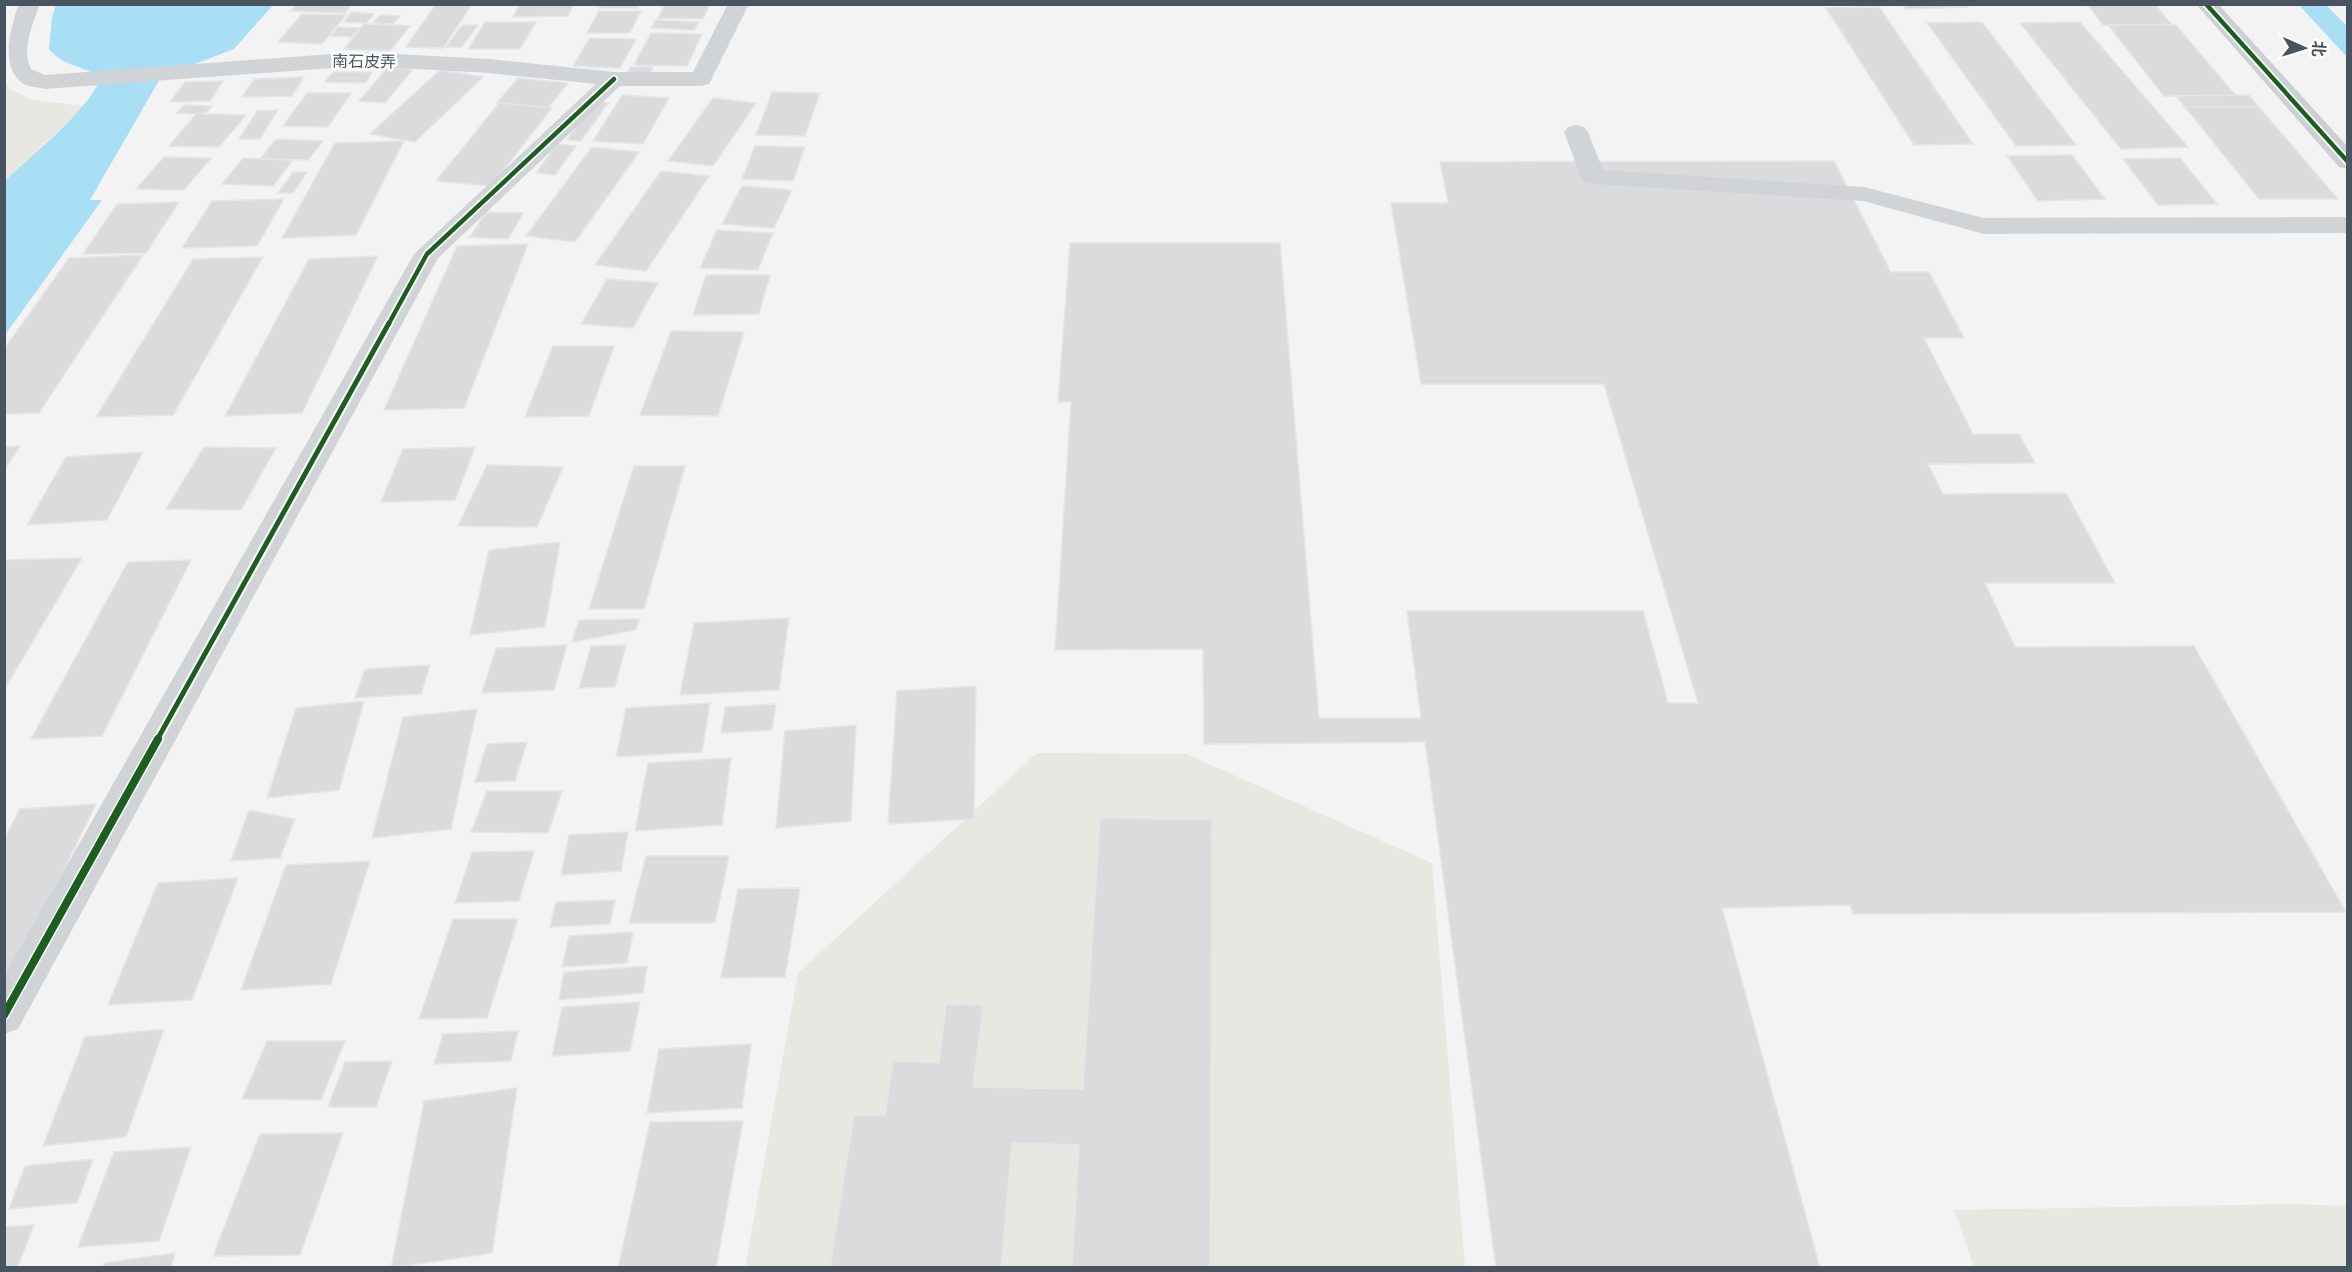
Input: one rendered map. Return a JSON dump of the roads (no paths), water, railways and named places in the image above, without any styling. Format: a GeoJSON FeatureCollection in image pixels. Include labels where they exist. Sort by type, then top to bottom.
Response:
{"type":"FeatureCollection","features":[{"type":"Feature","properties":{"kind":"main road"},"geometry":{"type":"LineString","coordinates":[[2206,4],[2348,162]]}},
{"type":"Feature","properties":{"kind":"street","name":"南石皮弄"},"geometry":{"type":"LineString","coordinates":[[30,4],[14,51],[15,63],[21,75],[34,82],[234,70],[360,59],[489,66],[614,79],[701,79],[739,4]]}},
{"type":"Feature","properties":{"kind":"street"},"geometry":{"type":"LineString","coordinates":[[4,1015],[427,254],[614,79]]}},
{"type":"Feature","properties":{"kind":"street"},"geometry":{"type":"LineString","coordinates":[[1576,132],[1593,177],[1863,194],[1984,226],[2348,225]]}},
{"type":"Feature","properties":{"kind":"water"},"geometry":{"type":"Polygon","coordinates":[[[56,5],[273,5],[234,49],[161,77],[90,200],[102,200],[5,335],[5,181],[72,118],[94,91],[100,79],[89,71],[69,64],[49,49],[52,17],[56,5]]]}},
{"type":"Feature","properties":{"kind":"water"},"geometry":{"type":"Polygon","coordinates":[[[2299,5],[2326,5],[2347,26],[2347,57],[2299,5]]]}}]}
